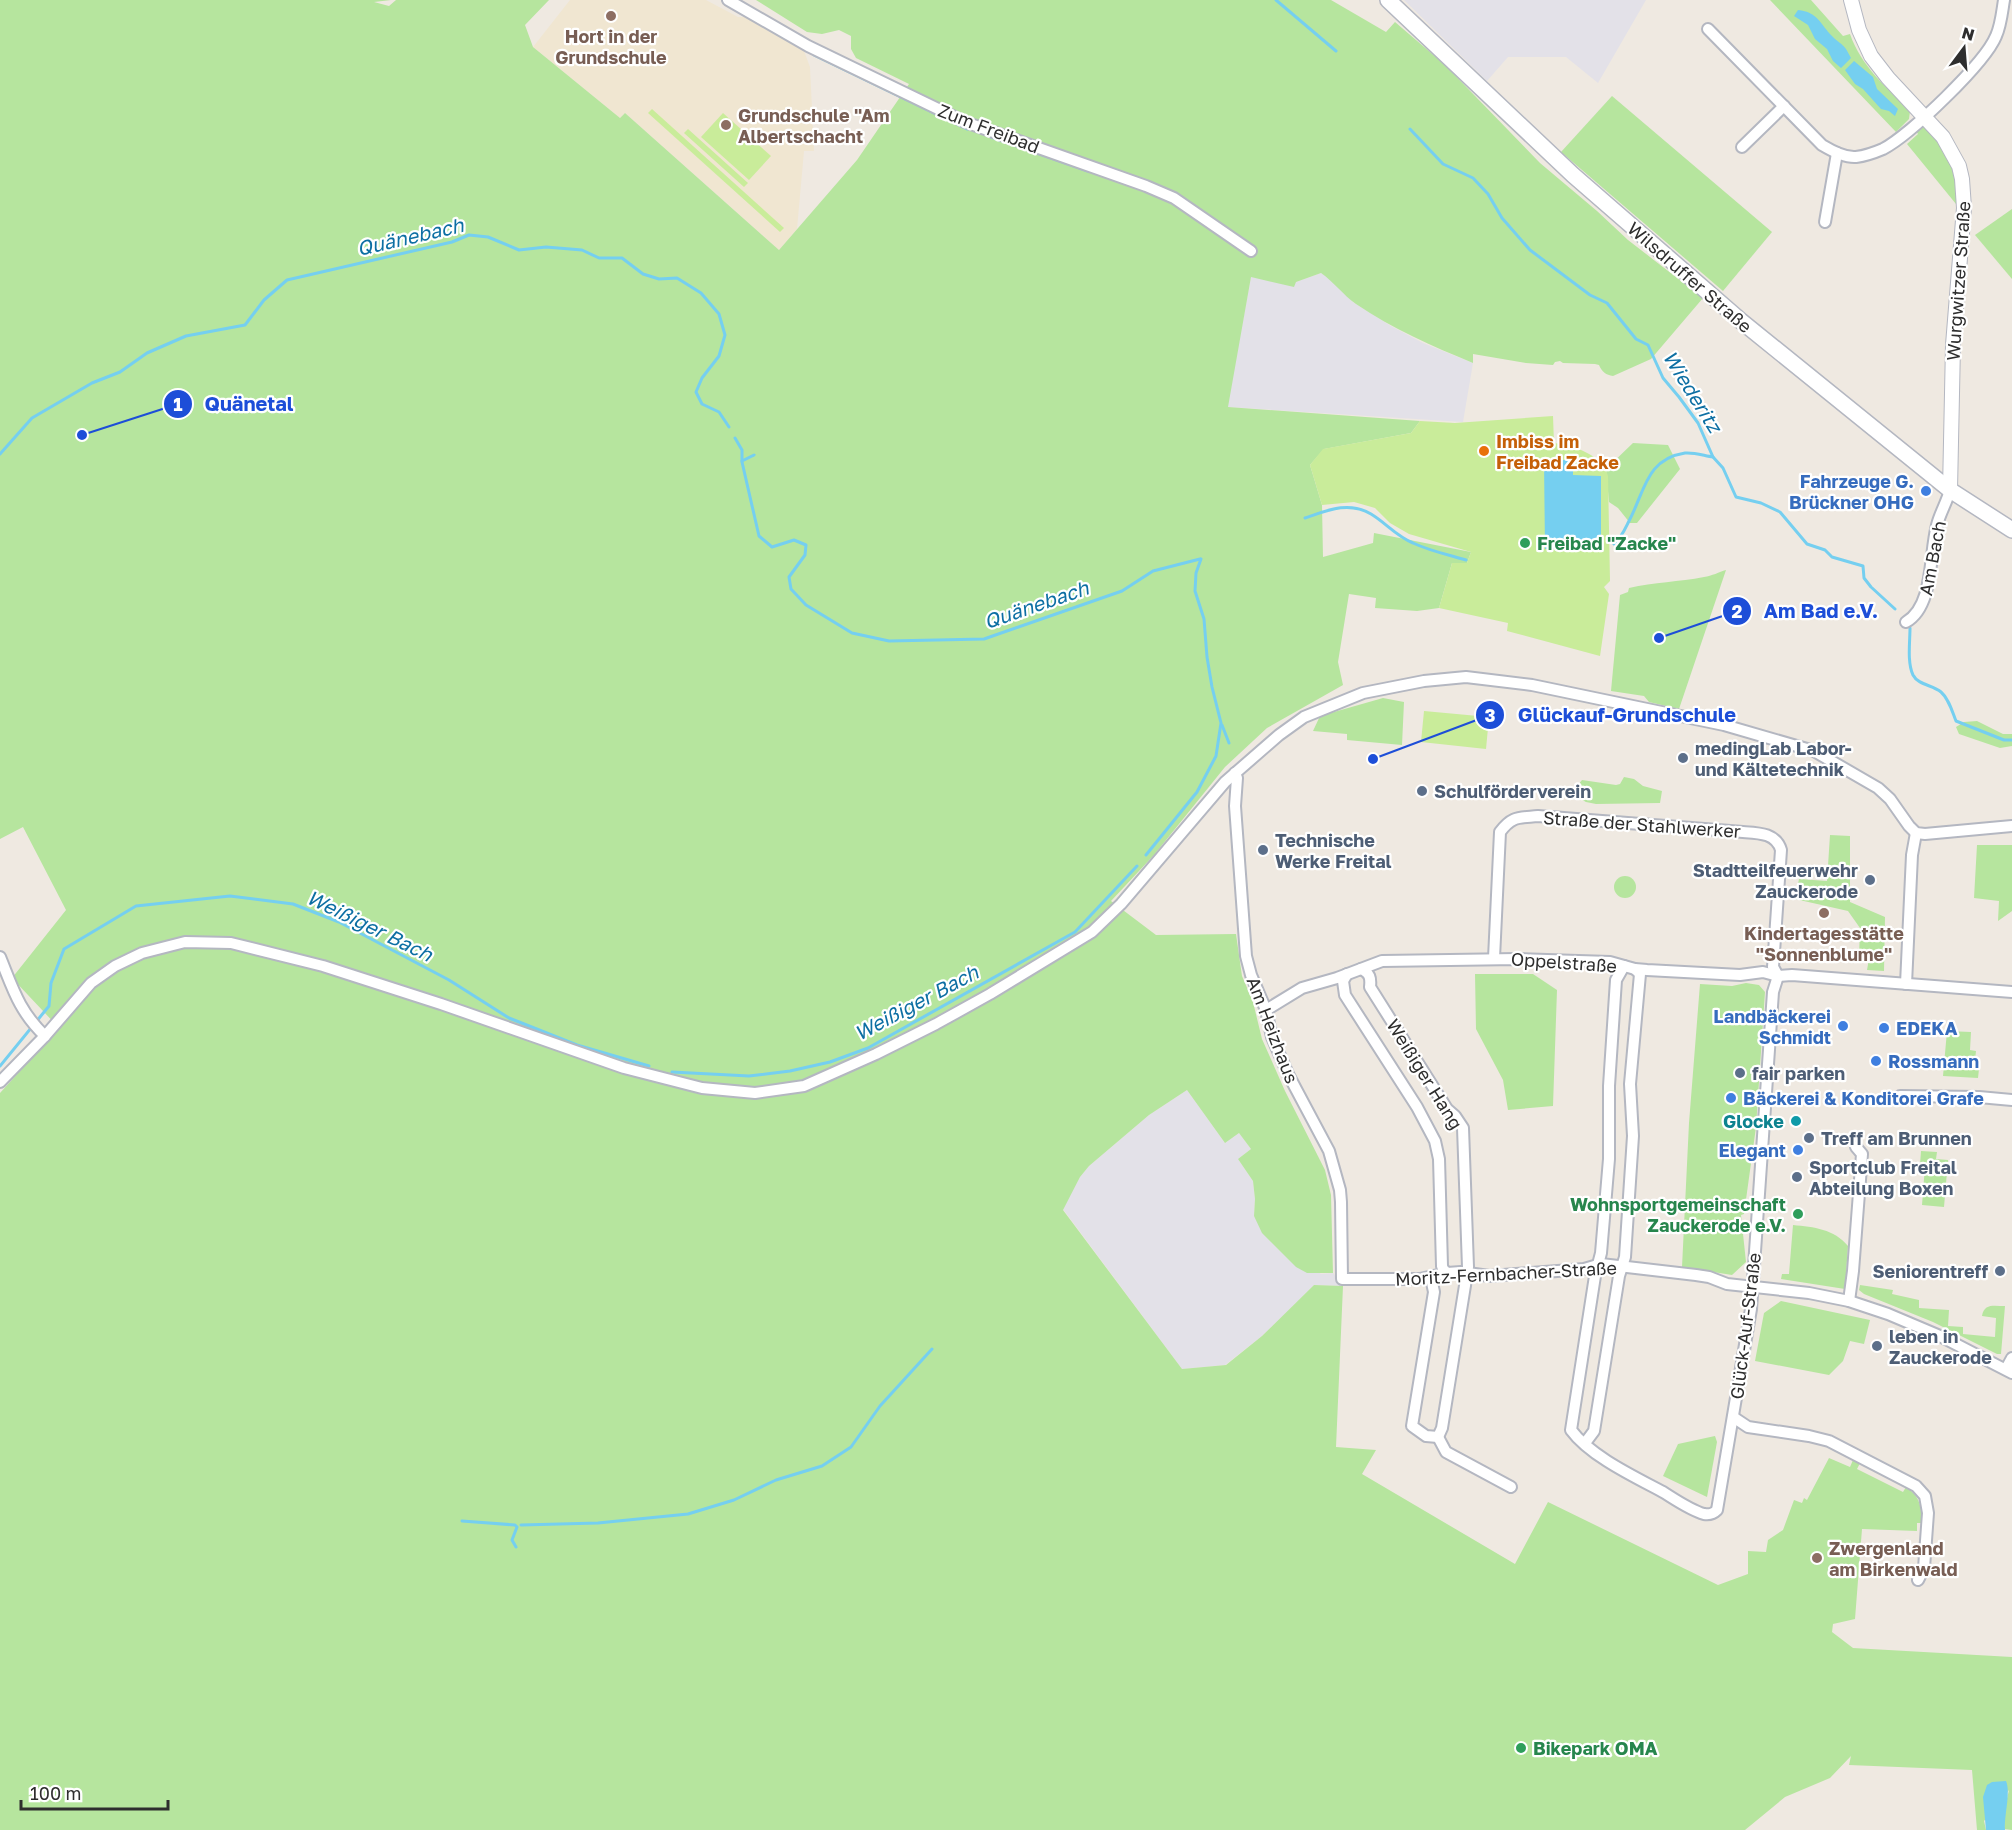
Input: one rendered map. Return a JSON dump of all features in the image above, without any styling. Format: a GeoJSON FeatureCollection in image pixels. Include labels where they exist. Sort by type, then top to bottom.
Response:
{"type":"FeatureCollection","features":[{"type":"Feature","properties":{"kind":"main road","name":"Wilsdruffer Straße"},"geometry":{"type":"LineString","coordinates":[[1388,0],[1573,175],[1741,321],[1950,490],[2012,530]]}},
{"type":"Feature","properties":{"kind":"street","name":"Zum Freibad"},"geometry":{"type":"LineString","coordinates":[[728,0],[808,46],[965,122],[1174,198],[1251,250]]}},
{"type":"Feature","properties":{"kind":"street","name":"Wurgwitzer Straße"},"geometry":{"type":"LineString","coordinates":[[1851,0],[1859,30],[1871,56],[1942,137],[1959,166],[1964,189],[1953,345],[1950,490]]}},
{"type":"Feature","properties":{"kind":"street"},"geometry":{"type":"LineString","coordinates":[[1708,29],[1822,145],[1837,153],[1856,157],[1879,150],[1899,139],[1986,54],[1996,36],[2004,0]]}},
{"type":"Feature","properties":{"kind":"street"},"geometry":{"type":"LineString","coordinates":[[1742,147],[1784,106]]}},
{"type":"Feature","properties":{"kind":"street"},"geometry":{"type":"LineString","coordinates":[[1825,222],[1837,153]]}},
{"type":"Feature","properties":{"kind":"street","name":"Am Bach"},"geometry":{"type":"LineString","coordinates":[[1906,622],[1919,610],[1924,600],[1938,519],[1950,490]]}},
{"type":"Feature","properties":{"kind":"street"},"geometry":{"type":"LineString","coordinates":[[0,1082],[17,1065],[38,1029],[91,983],[116,966],[142,953],[185,942],[231,943],[281,954],[377,982],[624,1068],[702,1088],[755,1093],[804,1086],[936,1024],[1092,932],[1121,904],[1184,828],[1235,773],[1279,735],[1304,717],[1332,704],[1393,686],[1466,677],[1532,685],[1724,725],[1814,751],[1878,788],[1890,799],[1916,833],[2012,826]]}},
{"type":"Feature","properties":{"kind":"street","name":"Am Heizhaus"},"geometry":{"type":"LineString","coordinates":[[1235,773],[1237,778],[1235,806],[1246,956],[1251,975],[1266,1010],[1272,1037],[1288,1074],[1333,1162],[1341,1196],[1342,1279]]}},
{"type":"Feature","properties":{"kind":"street","name":"Straße der Stahlwerker"},"geometry":{"type":"LineString","coordinates":[[1494,958],[1500,832],[1507,822],[1515,818],[1538,816],[1743,832],[1771,837],[1779,842],[1781,849],[1773,967],[1778,976]]}},
{"type":"Feature","properties":{"kind":"street"},"geometry":{"type":"LineString","coordinates":[[1906,984],[1912,855],[1916,833]]}},
{"type":"Feature","properties":{"kind":"street"},"geometry":{"type":"LineString","coordinates":[[0,957],[21,1008],[38,1029]]}},
{"type":"Feature","properties":{"kind":"street","name":"Oppelstraße"},"geometry":{"type":"LineString","coordinates":[[1266,1010],[1302,988],[1382,961],[1494,958],[1610,962],[1630,968],[1737,975],[1763,972],[1778,976],[1792,975],[2012,992]]}},
{"type":"Feature","properties":{"kind":"street"},"geometry":{"type":"LineString","coordinates":[[1585,1443],[1594,1431],[1625,1257],[1633,1136],[1630,1084],[1640,974],[1630,968],[1617,980],[1609,1086],[1609,1159],[1601,1253],[1597,1265],[1571,1430],[1585,1443],[1598,1454],[1617,1466],[1684,1505],[1706,1515],[1717,1510],[1733,1417]]}},
{"type":"Feature","properties":{"kind":"street","name":"Weißiger Hang"},"geometry":{"type":"LineString","coordinates":[[1361,969],[1370,975],[1371,987],[1447,1109],[1463,1128],[1468,1273],[1442,1428],[1432,1436]]}},
{"type":"Feature","properties":{"kind":"street","name":"Weißiger Hang"},"geometry":{"type":"LineString","coordinates":[[1347,974],[1343,981],[1345,994],[1417,1107],[1435,1141],[1439,1159],[1442,1266],[1448,1273]]}},
{"type":"Feature","properties":{"kind":"street","name":"Glück-Auf-Straße"},"geometry":{"type":"LineString","coordinates":[[1778,976],[1773,992],[1754,1286],[1733,1417],[1748,1427],[1809,1436],[1829,1442],[1916,1486],[1925,1497],[1928,1513],[1924,1568],[1918,1580]]}},
{"type":"Feature","properties":{"kind":"street"},"geometry":{"type":"LineString","coordinates":[[1900,1096],[1979,1097],[2012,1100]]}},
{"type":"Feature","properties":{"kind":"street"},"geometry":{"type":"LineString","coordinates":[[1849,1301],[1863,1154],[1856,1147]]}},
{"type":"Feature","properties":{"kind":"street","name":"Moritz-Fernbacher-Straße"},"geometry":{"type":"LineString","coordinates":[[1342,1279],[1431,1278],[1448,1273],[1489,1276],[1584,1269],[1597,1265],[1622,1265],[1696,1275],[1709,1277],[1726,1284],[1809,1293],[1849,1301],[1888,1314],[1940,1336],[2009,1371]]}},
{"type":"Feature","properties":{"kind":"street"},"geometry":{"type":"LineString","coordinates":[[1431,1278],[1434,1292],[1412,1426],[1432,1436],[1446,1452],[1511,1487]]}},
{"type":"Feature","properties":{"kind":"street"},"geometry":{"type":"LineString","coordinates":[[2009,1371],[2012,1358]]}},
{"type":"Feature","properties":{"kind":"shaded area","name":"Grundschule \"Am Albertschacht"},"geometry":{"type":"Polygon","coordinates":[[[570,0],[706,0],[738,17],[746,17],[804,51],[810,67],[814,151],[804,151],[797,229],[779,250],[625,113],[620,118],[533,47],[570,0]]]}},
{"type":"Feature","properties":{"kind":"shaded area"},"geometry":{"type":"Polygon","coordinates":[[[1404,0],[1646,0],[1598,83],[1566,57],[1508,57],[1487,81],[1404,0]]]}},
{"type":"Feature","properties":{"kind":"shaded area"},"geometry":{"type":"Polygon","coordinates":[[[1321,273],[1331,279],[1353,302],[1391,326],[1423,343],[1473,363],[1463,422],[1227,407],[1251,277],[1296,282],[1321,273]]]}},
{"type":"Feature","properties":{"kind":"shaded area"},"geometry":{"type":"Polygon","coordinates":[[[1187,1090],[1225,1143],[1239,1133],[1251,1149],[1238,1159],[1253,1181],[1254,1216],[1321,1274],[1333,1273],[1343,1286],[1314,1285],[1262,1336],[1225,1365],[1182,1369],[1063,1209],[1080,1177],[1089,1166],[1149,1115],[1187,1090]]]}},
{"type":"Feature","properties":{"kind":"green space"},"geometry":{"type":"Polygon","coordinates":[[[0,0],[391,0],[374,2],[389,6],[396,0],[549,0],[525,25],[533,47],[620,118],[625,113],[779,250],[857,160],[909,84],[856,58],[851,49],[851,36],[839,30],[822,34],[807,32],[756,0],[1331,0],[1386,32],[1395,22],[1444,64],[1540,163],[1628,240],[1703,298],[1651,359],[1613,376],[1604,373],[1599,365],[1595,364],[1560,361],[1553,365],[1526,363],[1473,354],[1473,363],[1413,336],[1370,313],[1351,300],[1321,273],[1296,282],[1294,287],[1251,277],[1228,407],[1420,421],[1411,433],[1324,449],[1310,465],[1322,505],[1323,557],[1373,543],[1374,533],[1471,552],[1467,563],[1452,563],[1439,608],[1417,611],[1375,608],[1376,598],[1349,594],[1338,662],[1343,685],[1267,728],[1225,767],[1154,855],[1111,901],[1156,935],[1236,934],[1242,976],[1253,1002],[1262,1039],[1285,1091],[1325,1170],[1331,1195],[1333,1273],[1307,1273],[1296,1267],[1262,1233],[1254,1216],[1253,1181],[1238,1159],[1251,1149],[1239,1133],[1225,1143],[1187,1090],[1149,1115],[1089,1166],[1080,1177],[1063,1210],[1182,1369],[1226,1365],[1262,1336],[1314,1285],[1343,1286],[1336,1447],[1376,1450],[1362,1474],[1515,1564],[1548,1502],[1718,1585],[1748,1574],[1748,1551],[1766,1552],[1768,1540],[1783,1530],[1794,1500],[1802,1503],[1804,1498],[1807,1500],[1829,1458],[1850,1467],[1853,1460],[1860,1463],[1857,1469],[1903,1492],[1906,1487],[1917,1498],[1920,1507],[1921,1523],[1917,1523],[1917,1531],[1862,1529],[1855,1619],[1833,1624],[1832,1632],[1853,1648],[2012,1657],[2012,1830],[2004,1829],[2005,1807],[2009,1790],[1984,1821],[1986,1830],[1977,1830],[1972,1770],[1849,1765],[1851,1756],[1830,1778],[1785,1797],[1745,1830],[0,1830],[0,1093],[59,1028],[12,978],[66,910],[23,827],[0,839],[0,0]]]}},
{"type":"Feature","properties":{"kind":"green space"},"geometry":{"type":"Polygon","coordinates":[[[1770,0],[1811,0],[1843,36],[1850,34],[1868,66],[1910,111],[1909,119],[1896,132],[1770,0]]]}},
{"type":"Feature","properties":{"kind":"green space"},"geometry":{"type":"Polygon","coordinates":[[[1612,96],[1772,232],[1723,291],[1561,152],[1612,96]]]}},
{"type":"Feature","properties":{"kind":"green space"},"geometry":{"type":"Polygon","coordinates":[[[652,109],[784,228],[780,232],[648,113],[652,109]]]}},
{"type":"Feature","properties":{"kind":"green space"},"geometry":{"type":"Polygon","coordinates":[[[723,113],[771,156],[749,180],[701,137],[723,113]]]}},
{"type":"Feature","properties":{"kind":"green space"},"geometry":{"type":"Polygon","coordinates":[[[1919,126],[1927,127],[1933,132],[1955,171],[1959,205],[1907,144],[1918,134],[1915,130],[1919,126]]]}},
{"type":"Feature","properties":{"kind":"green space"},"geometry":{"type":"Polygon","coordinates":[[[688,129],[748,183],[744,187],[684,133],[688,129]]]}},
{"type":"Feature","properties":{"kind":"green space"},"geometry":{"type":"Polygon","coordinates":[[[2012,209],[2012,279],[1975,235],[2012,209]]]}},
{"type":"Feature","properties":{"kind":"green space","name":"Freibad \"Zacke\""},"geometry":{"type":"Polygon","coordinates":[[[1553,416],[1554,443],[1586,452],[1600,462],[1608,476],[1610,581],[1604,587],[1609,594],[1600,656],[1507,631],[1508,623],[1439,608],[1452,563],[1467,563],[1471,552],[1409,534],[1390,523],[1375,508],[1354,502],[1322,505],[1310,465],[1323,449],[1411,433],[1420,421],[1455,423],[1553,416]]]}},
{"type":"Feature","properties":{"kind":"green space"},"geometry":{"type":"Polygon","coordinates":[[[1633,443],[1668,445],[1680,469],[1637,523],[1630,523],[1618,508],[1609,502],[1606,469],[1633,443]]]}},
{"type":"Feature","properties":{"kind":"green space"},"geometry":{"type":"Polygon","coordinates":[[[1726,570],[1679,709],[1649,702],[1644,696],[1611,691],[1620,595],[1628,592],[1629,588],[1707,576],[1726,570]]]}},
{"type":"Feature","properties":{"kind":"green space"},"geometry":{"type":"Polygon","coordinates":[[[1383,698],[1404,702],[1402,745],[1347,740],[1347,734],[1313,731],[1320,716],[1383,698]]]}},
{"type":"Feature","properties":{"kind":"green space"},"geometry":{"type":"Polygon","coordinates":[[[1424,711],[1489,717],[1486,749],[1421,742],[1424,711]]]}},
{"type":"Feature","properties":{"kind":"green space"},"geometry":{"type":"Polygon","coordinates":[[[1977,721],[2003,734],[2012,734],[2012,746],[2000,748],[1959,734],[1956,727],[1964,722],[1977,721]]]}},
{"type":"Feature","properties":{"kind":"green space"},"geometry":{"type":"Polygon","coordinates":[[[1624,777],[1634,779],[1643,786],[1662,791],[1660,803],[1596,804],[1577,797],[1578,785],[1582,780],[1616,785],[1620,784],[1624,777]]]}},
{"type":"Feature","properties":{"kind":"green space"},"geometry":{"type":"Polygon","coordinates":[[[1830,835],[1850,836],[1850,902],[1885,917],[1884,971],[1867,970],[1869,959],[1859,957],[1860,928],[1848,911],[1795,899],[1799,879],[1827,881],[1830,835]]]}},
{"type":"Feature","properties":{"kind":"green space"},"geometry":{"type":"Polygon","coordinates":[[[1977,845],[2012,845],[2012,911],[1998,921],[1999,901],[1974,898],[1977,845]]]}},
{"type":"Feature","properties":{"kind":"green space"},"geometry":{"type":"Polygon","coordinates":[[[1625,876],[1633,879],[1636,887],[1633,895],[1625,898],[1617,895],[1614,887],[1617,879],[1625,876]]]}},
{"type":"Feature","properties":{"kind":"green space"},"geometry":{"type":"Polygon","coordinates":[[[1475,974],[1533,974],[1557,990],[1553,1106],[1508,1110],[1503,1080],[1476,1029],[1475,974]]]}},
{"type":"Feature","properties":{"kind":"green space"},"geometry":{"type":"Polygon","coordinates":[[[1746,983],[1759,985],[1765,992],[1756,1127],[1744,1214],[1741,1215],[1746,1262],[1732,1275],[1682,1267],[1689,1123],[1700,984],[1732,986],[1746,983]]]}},
{"type":"Feature","properties":{"kind":"green space"},"geometry":{"type":"Polygon","coordinates":[[[1947,1031],[1971,1032],[1970,1050],[1976,1051],[1975,1060],[1980,1060],[1978,1078],[1943,1076],[1947,1031]]]}},
{"type":"Feature","properties":{"kind":"green space"},"geometry":{"type":"Polygon","coordinates":[[[1921,1151],[1937,1152],[1936,1159],[1948,1160],[1944,1207],[1922,1205],[1925,1166],[1920,1165],[1921,1151]]]}},
{"type":"Feature","properties":{"kind":"green space"},"geometry":{"type":"Polygon","coordinates":[[[1793,1225],[1830,1232],[1848,1246],[1845,1289],[1781,1279],[1782,1274],[1789,1274],[1793,1225]]]}},
{"type":"Feature","properties":{"kind":"green space"},"geometry":{"type":"Polygon","coordinates":[[[1860,1285],[1893,1290],[1892,1294],[1919,1300],[1919,1308],[1949,1310],[1948,1326],[1963,1327],[1963,1334],[1995,1337],[1996,1318],[1982,1316],[1983,1312],[1990,1306],[2005,1306],[2001,1354],[1933,1322],[1864,1294],[1859,1290],[1860,1285]]]}},
{"type":"Feature","properties":{"kind":"green space"},"geometry":{"type":"Polygon","coordinates":[[[1781,1301],[1870,1320],[1864,1344],[1850,1341],[1843,1361],[1829,1375],[1755,1361],[1764,1313],[1781,1301]]]}},
{"type":"Feature","properties":{"kind":"green space"},"geometry":{"type":"Polygon","coordinates":[[[1715,1436],[1717,1442],[1707,1497],[1663,1476],[1678,1444],[1715,1436]]]}},
{"type":"Feature","properties":{"kind":"water"},"geometry":{"type":"Polygon","coordinates":[[[1798,10],[1810,13],[1818,19],[1846,49],[1851,58],[1841,68],[1833,61],[1827,49],[1815,39],[1808,25],[1794,16],[1798,10]]]}},
{"type":"Feature","properties":{"kind":"water"},"geometry":{"type":"Polygon","coordinates":[[[1854,61],[1873,77],[1877,89],[1898,109],[1895,116],[1881,109],[1863,89],[1855,84],[1845,70],[1854,61]]]}},
{"type":"Feature","properties":{"kind":"water"},"geometry":{"type":"Polygon","coordinates":[[[1544,460],[1573,460],[1573,475],[1601,476],[1601,548],[1545,549],[1544,460]]]}},
{"type":"Feature","properties":{"kind":"water"},"geometry":{"type":"Polygon","coordinates":[[[2006,1781],[2008,1792],[2005,1830],[1986,1830],[1983,1797],[1987,1785],[1992,1782],[2006,1781]]]}},
{"type":"Feature","properties":{"kind":"waterway","name":"Wiederitz"},"geometry":{"type":"LineString","coordinates":[[1276,0],[1336,51]]}},
{"type":"Feature","properties":{"kind":"waterway"},"geometry":{"type":"LineString","coordinates":[[814,55],[967,129]]}},
{"type":"Feature","properties":{"kind":"waterway","name":"Wiederitz"},"geometry":{"type":"LineString","coordinates":[[1410,129],[1443,164],[1473,178],[1488,194],[1502,218],[1530,250],[1590,295],[1607,303],[1636,339],[1648,345],[1663,378],[1698,423],[1713,457],[1723,468],[1736,497],[1761,503],[1780,512],[1807,544],[1825,550],[1832,557],[1863,566],[1864,578],[1895,609]]}},
{"type":"Feature","properties":{"kind":"waterway"},"geometry":{"type":"LineString","coordinates":[[991,137],[1088,171]]}},
{"type":"Feature","properties":{"kind":"waterway","name":"Quänebach"},"geometry":{"type":"LineString","coordinates":[[0,454],[32,418],[92,383],[120,372],[147,353],[186,336],[245,325],[264,300],[287,280],[452,242],[469,235],[488,237],[519,250],[546,247],[582,250],[599,258],[622,258],[643,274],[659,279],[677,278],[701,293],[719,314],[725,335],[719,356],[702,378],[696,392],[702,404],[719,412],[729,427]]}},
{"type":"Feature","properties":{"kind":"waterway","name":"Quänebach"},"geometry":{"type":"LineString","coordinates":[[735,438],[742,450],[742,462],[759,536],[772,547],[794,540],[806,545],[805,555],[789,577],[791,589],[806,605],[852,633],[889,641],[984,639],[1122,591],[1153,571],[1200,559]]}},
{"type":"Feature","properties":{"kind":"waterway","name":"Quänebach"},"geometry":{"type":"LineString","coordinates":[[1614,544],[1625,530],[1654,469],[1672,456],[1685,453],[1713,457]]}},
{"type":"Feature","properties":{"kind":"waterway"},"geometry":{"type":"LineString","coordinates":[[742,461],[754,455]]}},
{"type":"Feature","properties":{"kind":"waterway","name":"Quänebach"},"geometry":{"type":"LineString","coordinates":[[1305,518],[1338,508],[1363,510],[1407,540],[1466,560]]}},
{"type":"Feature","properties":{"kind":"waterway","name":"Weißiger Bach"},"geometry":{"type":"LineString","coordinates":[[1146,855],[1197,792],[1216,756],[1221,723],[1207,657],[1204,619],[1195,591],[1196,573],[1201,559]]}},
{"type":"Feature","properties":{"kind":"waterway","name":"Wiederitz"},"geometry":{"type":"LineString","coordinates":[[1910,628],[1910,664],[1915,678],[1944,695],[1956,721],[2004,740],[2012,740]]}},
{"type":"Feature","properties":{"kind":"waterway"},"geometry":{"type":"LineString","coordinates":[[1222,725],[1229,743]]}},
{"type":"Feature","properties":{"kind":"waterway","name":"Weißiger Bach"},"geometry":{"type":"LineString","coordinates":[[672,1072],[749,1076],[790,1071],[830,1062],[868,1048],[1075,932],[1137,866]]}},
{"type":"Feature","properties":{"kind":"waterway","name":"Weißiger Bach"},"geometry":{"type":"LineString","coordinates":[[0,1066],[49,1006],[51,983],[64,949],[136,906],[230,896],[293,904],[339,922],[449,980],[509,1018],[577,1045],[649,1066]]}},
{"type":"Feature","properties":{"kind":"waterway"},"geometry":{"type":"LineString","coordinates":[[521,1525],[598,1523],[688,1514],[734,1500],[776,1480],[822,1466],[851,1447],[880,1406],[932,1349]]}},
{"type":"Feature","properties":{"kind":"waterway"},"geometry":{"type":"LineString","coordinates":[[462,1521],[515,1525],[517,1527],[512,1540],[516,1547]]}},
{"type":"Feature","properties":{"kind":"place","name":"Hort in der Grundschule"},"geometry":{"type":"Point","coordinates":[611,16]}},
{"type":"Feature","properties":{"kind":"place","name":"Grundschule \"Am Albertschacht"},"geometry":{"type":"Point","coordinates":[726,125]}},
{"type":"Feature","properties":{"kind":"place","name":"Quänetal"},"geometry":{"type":"Point","coordinates":[82,435]}},
{"type":"Feature","properties":{"kind":"place","name":"Imbiss im Freibad Zacke"},"geometry":{"type":"Point","coordinates":[1484,451]}},
{"type":"Feature","properties":{"kind":"place","name":"Fahrzeuge G. Brückner OHG"},"geometry":{"type":"Point","coordinates":[1926,491]}},
{"type":"Feature","properties":{"kind":"place","name":"Freibad \"Zacke\""},"geometry":{"type":"Point","coordinates":[1525,543]}},
{"type":"Feature","properties":{"kind":"place","name":"Am Bad e.V."},"geometry":{"type":"Point","coordinates":[1659,638]}},
{"type":"Feature","properties":{"kind":"place","name":"medingLab Labor- und Kältetechnik"},"geometry":{"type":"Point","coordinates":[1683,758]}},
{"type":"Feature","properties":{"kind":"place","name":"Glückauf-Grundschule"},"geometry":{"type":"Point","coordinates":[1373,759]}},
{"type":"Feature","properties":{"kind":"place","name":"Schulförderverein"},"geometry":{"type":"Point","coordinates":[1422,791]}},
{"type":"Feature","properties":{"kind":"place","name":"Technische Werke Freital"},"geometry":{"type":"Point","coordinates":[1263,850]}},
{"type":"Feature","properties":{"kind":"place","name":"Stadtteilfeuerwehr Zauckerode"},"geometry":{"type":"Point","coordinates":[1870,880]}},
{"type":"Feature","properties":{"kind":"place","name":"Kindertagesstätte \"Sonnenblume\""},"geometry":{"type":"Point","coordinates":[1824,913]}},
{"type":"Feature","properties":{"kind":"place","name":"Landbäckerei Schmidt"},"geometry":{"type":"Point","coordinates":[1843,1026]}},
{"type":"Feature","properties":{"kind":"place","name":"EDEKA"},"geometry":{"type":"Point","coordinates":[1884,1028]}},
{"type":"Feature","properties":{"kind":"place","name":"Rossmann"},"geometry":{"type":"Point","coordinates":[1876,1061]}},
{"type":"Feature","properties":{"kind":"place","name":"fair parken"},"geometry":{"type":"Point","coordinates":[1740,1073]}},
{"type":"Feature","properties":{"kind":"place","name":"Bäckerei & Konditorei Grafe"},"geometry":{"type":"Point","coordinates":[1731,1098]}},
{"type":"Feature","properties":{"kind":"place","name":"Glocke"},"geometry":{"type":"Point","coordinates":[1796,1121]}},
{"type":"Feature","properties":{"kind":"place","name":"Treff am Brunnen"},"geometry":{"type":"Point","coordinates":[1809,1138]}},
{"type":"Feature","properties":{"kind":"place","name":"Elegant"},"geometry":{"type":"Point","coordinates":[1798,1150]}},
{"type":"Feature","properties":{"kind":"place","name":"Sportclub Freital Abteilung Boxen"},"geometry":{"type":"Point","coordinates":[1797,1177]}},
{"type":"Feature","properties":{"kind":"place","name":"Wohnsportgemeinschaft Zauckerode e.V."},"geometry":{"type":"Point","coordinates":[1798,1214]}},
{"type":"Feature","properties":{"kind":"place","name":"Seniorentreff"},"geometry":{"type":"Point","coordinates":[2000,1271]}},
{"type":"Feature","properties":{"kind":"place","name":"leben in Zauckerode"},"geometry":{"type":"Point","coordinates":[1877,1346]}},
{"type":"Feature","properties":{"kind":"place","name":"Zwergenland am Birkenwald"},"geometry":{"type":"Point","coordinates":[1817,1558]}},
{"type":"Feature","properties":{"kind":"place","name":"Bikepark OMA"},"geometry":{"type":"Point","coordinates":[1521,1748]}}]}
